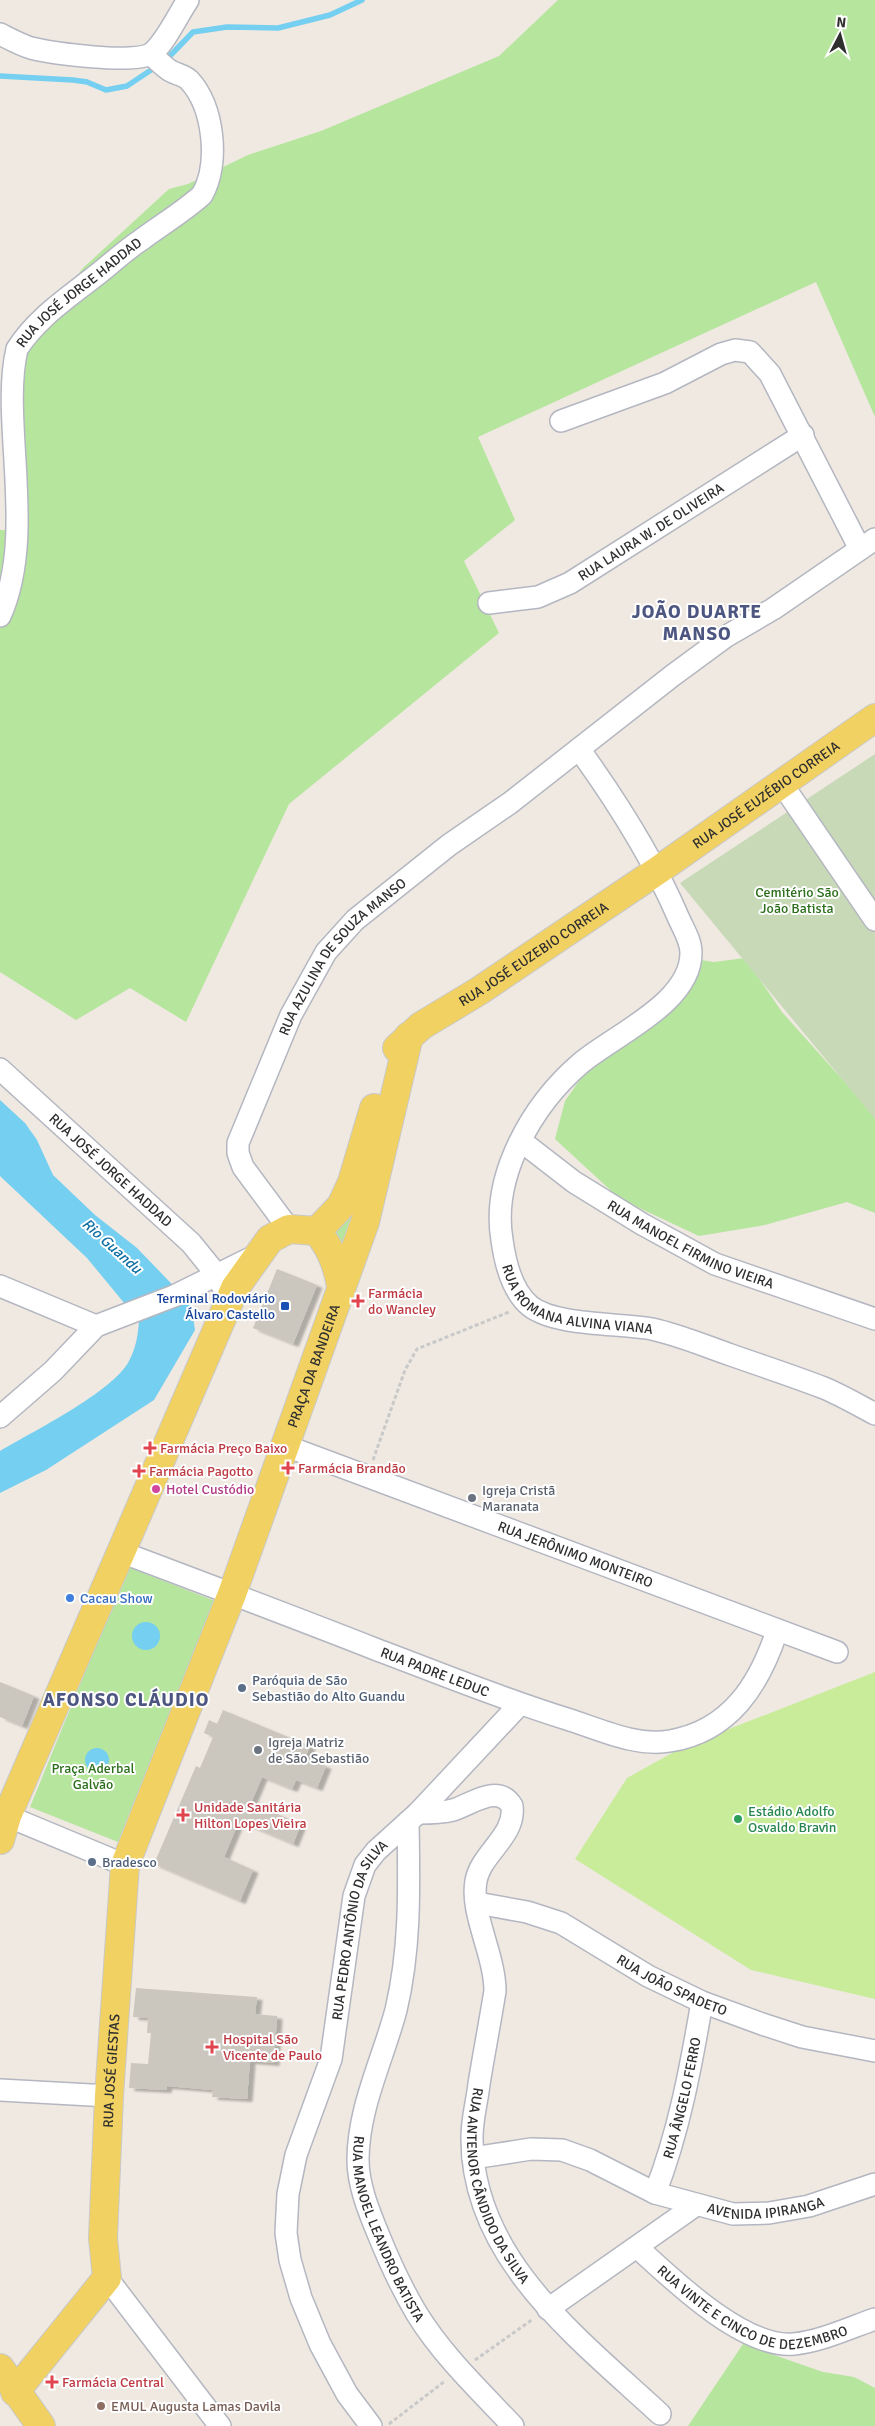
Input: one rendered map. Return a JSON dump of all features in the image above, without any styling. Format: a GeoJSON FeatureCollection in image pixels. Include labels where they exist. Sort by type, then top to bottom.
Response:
{"type":"FeatureCollection","features":[{"type":"Feature","properties":{"kind":"main road","name":"RUA JOSÉ EUZÉBIO CORREIA"},"geometry":{"type":"LineString","coordinates":[[657,871],[875,718]]}},
{"type":"Feature","properties":{"kind":"main road","name":"RUA JOSÉ EUZEBIO CORREIA"},"geometry":{"type":"LineString","coordinates":[[317,1231],[341,1206],[352,1182],[381,1076],[395,1050],[409,1036],[657,871]]}},
{"type":"Feature","properties":{"kind":"main road"},"geometry":{"type":"LineString","coordinates":[[341,1286],[365,1222],[409,1036]]}},
{"type":"Feature","properties":{"kind":"main road"},"geometry":{"type":"LineString","coordinates":[[2,1823],[121,1552],[227,1288],[270,1239],[289,1229],[317,1231],[328,1245],[334,1257],[341,1286]]}},
{"type":"Feature","properties":{"kind":"main road","name":"PRAÇA DA BANDEIRA"},"geometry":{"type":"LineString","coordinates":[[232,1594],[286,1446],[341,1286]]}},
{"type":"Feature","properties":{"kind":"main road","name":"RUA JOSÉ GIESTAS"},"geometry":{"type":"LineString","coordinates":[[107,2278],[103,2238],[125,1865],[232,1594]]}},
{"type":"Feature","properties":{"kind":"main road"},"geometry":{"type":"LineString","coordinates":[[16,2392],[107,2278]]}},
{"type":"Feature","properties":{"kind":"main road"},"geometry":{"type":"LineString","coordinates":[[0,2368],[41,2426]]}},
{"type":"Feature","properties":{"kind":"street"},"geometry":{"type":"LineString","coordinates":[[0,34],[29,47],[51,52],[81,56],[138,58],[151,55],[188,0]]}},
{"type":"Feature","properties":{"kind":"street","name":"RUA JOSÉ JORGE HADDAD"},"geometry":{"type":"LineString","coordinates":[[0,616],[11,580],[13,542],[0,425],[1,398],[10,362],[28,335],[67,297],[140,240],[195,201],[202,195],[208,183],[212,158],[206,112],[195,88],[187,78],[169,70],[151,55]]}},
{"type":"Feature","properties":{"kind":"street"},"geometry":{"type":"LineString","coordinates":[[561,422],[666,383],[721,354],[740,350],[754,355],[770,374],[803,435],[867,544]]}},
{"type":"Feature","properties":{"kind":"street","name":"RUA LAURA W. DE OLIVEIRA"},"geometry":{"type":"LineString","coordinates":[[489,603],[538,597],[570,583],[803,435]]}},
{"type":"Feature","properties":{"kind":"street","name":"RUA AZULINA DE SOUZA MANSO"},"geometry":{"type":"LineString","coordinates":[[289,1229],[240,1162],[238,1143],[291,1015],[326,952],[355,920],[401,881],[510,803],[672,676],[725,637],[773,609],[867,544]]}},
{"type":"Feature","properties":{"kind":"street","name":"RUA ROMANA ALVINA VIANA"},"geometry":{"type":"LineString","coordinates":[[579,749],[620,806],[657,871],[690,942],[690,964],[685,977],[676,991],[652,1013],[580,1064],[539,1106],[521,1141],[502,1188],[499,1214],[501,1238],[509,1271],[529,1304],[537,1310],[565,1318],[652,1329],[686,1339],[825,1389],[875,1414]]}},
{"type":"Feature","properties":{"kind":"street"},"geometry":{"type":"LineString","coordinates":[[782,784],[875,920]]}},
{"type":"Feature","properties":{"kind":"street","name":"RUA JOSÉ JORGE HADDAD"},"geometry":{"type":"LineString","coordinates":[[0,1069],[191,1243],[227,1288]]}},
{"type":"Feature","properties":{"kind":"street","name":"RUA MANOEL FIRMINO VIEIRA"},"geometry":{"type":"LineString","coordinates":[[521,1141],[574,1182],[642,1224],[715,1264],[875,1319]]}},
{"type":"Feature","properties":{"kind":"street"},"geometry":{"type":"LineString","coordinates":[[0,1286],[96,1326]]}},
{"type":"Feature","properties":{"kind":"street"},"geometry":{"type":"LineString","coordinates":[[0,1416],[53,1371],[96,1326],[121,1318],[174,1296],[227,1288]]}},
{"type":"Feature","properties":{"kind":"street","name":"RUA JERÔNIMO MONTEIRO"},"geometry":{"type":"LineString","coordinates":[[286,1446],[837,1652]]}},
{"type":"Feature","properties":{"kind":"street","name":"RUA PADRE LEDUC"},"geometry":{"type":"LineString","coordinates":[[121,1552],[520,1704],[640,1741],[672,1741],[703,1729],[726,1716],[742,1702],[758,1678],[778,1631]]}},
{"type":"Feature","properties":{"kind":"street","name":"RUA PEDRO ANTÔNIO DA SILVA"},"geometry":{"type":"LineString","coordinates":[[371,2426],[347,2394],[320,2344],[301,2298],[290,2260],[286,2233],[288,2194],[296,2155],[330,2059],[354,1896],[365,1865],[376,1850],[413,1817],[520,1704]]}},
{"type":"Feature","properties":{"kind":"street"},"geometry":{"type":"LineString","coordinates":[[413,1817],[444,1812],[492,1794],[499,1794],[510,1801],[513,1810],[510,1826],[481,1866],[476,1881],[476,1903]]}},
{"type":"Feature","properties":{"kind":"street","name":"RUA MANOEL LEANDRO BATISTA"},"geometry":{"type":"LineString","coordinates":[[413,1817],[408,1934],[403,1974],[395,2011],[363,2120],[358,2161],[369,2212],[399,2282],[417,2314],[459,2370],[512,2426]]}},
{"type":"Feature","properties":{"kind":"street"},"geometry":{"type":"LineString","coordinates":[[2,1823],[125,1865]]}},
{"type":"Feature","properties":{"kind":"street","name":"RUA JOÃO SPADETO"},"geometry":{"type":"LineString","coordinates":[[476,1903],[527,1912],[561,1923],[648,1976],[702,2002],[802,2037],[875,2052]]}},
{"type":"Feature","properties":{"kind":"street","name":"RUA ANTENOR CÂNDIDO DA SILVA"},"geometry":{"type":"LineString","coordinates":[[476,1903],[495,1973],[495,1990],[474,2112],[473,2158],[477,2188],[487,2216],[508,2256],[548,2309],[660,2414]]}},
{"type":"Feature","properties":{"kind":"street","name":"RUA ÂNGELO FERRO"},"geometry":{"type":"LineString","coordinates":[[655,2193],[664,2169],[691,2067],[702,2002]]}},
{"type":"Feature","properties":{"kind":"street"},"geometry":{"type":"LineString","coordinates":[[0,2090],[110,2096]]}},
{"type":"Feature","properties":{"kind":"street","name":"AVENIDA IPIRANGA"},"geometry":{"type":"LineString","coordinates":[[473,2158],[531,2149],[573,2152],[655,2193],[733,2214],[769,2213],[809,2206],[875,2184]]}},
{"type":"Feature","properties":{"kind":"street"},"geometry":{"type":"LineString","coordinates":[[548,2309],[638,2248],[696,2205]]}},
{"type":"Feature","properties":{"kind":"street","name":"RUA VINTE E CINCO DE DEZEMBRO"},"geometry":{"type":"LineString","coordinates":[[638,2248],[670,2277],[741,2331],[769,2342],[794,2344],[815,2340],[875,2319]]}},
{"type":"Feature","properties":{"kind":"street"},"geometry":{"type":"LineString","coordinates":[[107,2278],[220,2426]]}},
{"type":"Feature","properties":{"kind":"path"},"geometry":{"type":"LineString","coordinates":[[367,1477],[405,1370],[417,1349],[529,1304]]}},
{"type":"Feature","properties":{"kind":"green space"},"geometry":{"type":"Polygon","coordinates":[[[558,0],[875,0],[875,417],[816,282],[478,437],[515,520],[464,561],[499,633],[289,804],[186,1022],[130,988],[76,1020],[0,972],[0,530],[22,530],[15,476],[25,345],[83,268],[169,189],[188,184],[248,155],[321,131],[499,56],[558,0]]]}},
{"type":"Feature","properties":{"kind":"green space","name":"Cemitério São João Batista"},"geometry":{"type":"Polygon","coordinates":[[[875,754],[875,1119],[680,883],[875,754]]]}},
{"type":"Feature","properties":{"kind":"green space"},"geometry":{"type":"Polygon","coordinates":[[[745,958],[782,1012],[875,1116],[875,1213],[847,1202],[765,1225],[699,1236],[620,1199],[555,1139],[565,1101],[602,1048],[643,1014],[694,959],[714,962],[745,958]]]}},
{"type":"Feature","properties":{"kind":"green space"},"geometry":{"type":"Polygon","coordinates":[[[378,1122],[345,1253],[332,1232],[378,1122]]]}},
{"type":"Feature","properties":{"kind":"green space","name":"Praça Aderbal Galvão"},"geometry":{"type":"Polygon","coordinates":[[[128,1567],[215,1601],[118,1842],[30,1807],[128,1567]]]}},
{"type":"Feature","properties":{"kind":"green space","name":"Estádio Adolfo Osvaldo Bravin"},"geometry":{"type":"Polygon","coordinates":[[[875,1672],[875,1999],[751,1970],[575,1859],[627,1778],[683,1747],[875,1672]]]}},
{"type":"Feature","properties":{"kind":"green space"},"geometry":{"type":"Polygon","coordinates":[[[743,2344],[823,2372],[854,2377],[875,2388],[875,2426],[688,2426],[743,2344]]]}},
{"type":"Feature","properties":{"kind":"water","name":"Rio Guandu"},"geometry":{"type":"Polygon","coordinates":[[[0,1100],[25,1123],[37,1140],[53,1175],[95,1215],[137,1248],[191,1304],[195,1330],[154,1400],[46,1470],[0,1493],[0,1451],[90,1398],[120,1373],[129,1361],[133,1351],[139,1321],[87,1258],[0,1176],[0,1100]]]}},
{"type":"Feature","properties":{"kind":"water"},"geometry":{"type":"Polygon","coordinates":[[[146,1622],[156,1626],[160,1636],[156,1646],[146,1650],[136,1646],[132,1636],[136,1626],[146,1622]]]}},
{"type":"Feature","properties":{"kind":"water"},"geometry":{"type":"Polygon","coordinates":[[[97,1748],[106,1751],[109,1760],[106,1769],[97,1772],[88,1769],[85,1760],[88,1751],[97,1748]]]}},
{"type":"Feature","properties":{"kind":"building","name":"Terminal Rodoviário Álvaro Castello"},"geometry":{"type":"Polygon","coordinates":[[[277,1269],[317,1285],[293,1344],[253,1328],[277,1269]]]}},
{"type":"Feature","properties":{"kind":"building"},"geometry":{"type":"Polygon","coordinates":[[[0,1682],[34,1696],[22,1726],[0,1717],[0,1682]]]}},
{"type":"Feature","properties":{"kind":"building"},"geometry":{"type":"Polygon","coordinates":[[[223,1710],[310,1746],[305,1758],[326,1766],[317,1788],[296,1780],[292,1789],[262,1777],[251,1803],[301,1824],[293,1844],[239,1821],[224,1857],[253,1870],[240,1901],[154,1864],[196,1766],[200,1768],[213,1737],[204,1733],[209,1720],[217,1724],[223,1710]]]}},
{"type":"Feature","properties":{"kind":"building","name":"Hospital São Vicente de Paulo"},"geometry":{"type":"Polygon","coordinates":[[[136,1988],[257,1997],[255,2014],[277,2016],[274,2063],[250,2061],[247,2099],[212,2097],[213,2090],[167,2086],[166,2090],[129,2088],[131,2063],[148,2064],[151,2033],[147,2033],[148,2018],[133,2017],[136,1988]]]}},
{"type":"Feature","properties":{"kind":"waterway"},"geometry":{"type":"LineString","coordinates":[[165,61],[193,32],[227,27],[278,28],[330,15],[362,0]]}},
{"type":"Feature","properties":{"kind":"waterway"},"geometry":{"type":"LineString","coordinates":[[0,76],[73,80],[87,82],[106,90],[127,86],[157,66]]}},
{"type":"Feature","properties":{"kind":"place","name":"Farmácia do Wancley"},"geometry":{"type":"Point","coordinates":[358,1301]}},
{"type":"Feature","properties":{"kind":"place","name":"Terminal Rodoviário Álvaro Castello"},"geometry":{"type":"Point","coordinates":[285,1306]}},
{"type":"Feature","properties":{"kind":"place","name":"Farmácia Preço Baixo"},"geometry":{"type":"Point","coordinates":[150,1448]}},
{"type":"Feature","properties":{"kind":"place","name":"Farmácia Brandão"},"geometry":{"type":"Point","coordinates":[288,1468]}},
{"type":"Feature","properties":{"kind":"place","name":"Farmácia Pagotto"},"geometry":{"type":"Point","coordinates":[139,1471]}},
{"type":"Feature","properties":{"kind":"place","name":"Hotel Custódio"},"geometry":{"type":"Point","coordinates":[156,1489]}},
{"type":"Feature","properties":{"kind":"place","name":"Igreja Cristã Maranata"},"geometry":{"type":"Point","coordinates":[472,1498]}},
{"type":"Feature","properties":{"kind":"place","name":"Cacau Show"},"geometry":{"type":"Point","coordinates":[70,1598]}},
{"type":"Feature","properties":{"kind":"place","name":"Paróquia de São Sebastião do Alto Guandu"},"geometry":{"type":"Point","coordinates":[242,1688]}},
{"type":"Feature","properties":{"kind":"place","name":"Igreja Matriz de São Sebastião"},"geometry":{"type":"Point","coordinates":[258,1750]}},
{"type":"Feature","properties":{"kind":"place","name":"Unidade Sanitária Hilton Lopes Vieira"},"geometry":{"type":"Point","coordinates":[183,1815]}},
{"type":"Feature","properties":{"kind":"place","name":"Estádio Adolfo Osvaldo Bravin"},"geometry":{"type":"Point","coordinates":[738,1819]}},
{"type":"Feature","properties":{"kind":"place","name":"Bradesco"},"geometry":{"type":"Point","coordinates":[92,1862]}},
{"type":"Feature","properties":{"kind":"place","name":"Hospital São Vicente de Paulo"},"geometry":{"type":"Point","coordinates":[212,2047]}},
{"type":"Feature","properties":{"kind":"place","name":"Farmácia Central"},"geometry":{"type":"Point","coordinates":[52,2382]}},
{"type":"Feature","properties":{"kind":"place","name":"EMUL Augusta Lamas Davila"},"geometry":{"type":"Point","coordinates":[101,2406]}},
{"type":"Feature","properties":{"kind":"district","name":"JOÃO DUARTE MANSO"},"geometry":{"type":"Point","coordinates":[697,622]}},
{"type":"Feature","properties":{"kind":"district","name":"AFONSO CLÁUDIO"},"geometry":{"type":"Point","coordinates":[126,1699]}}]}
